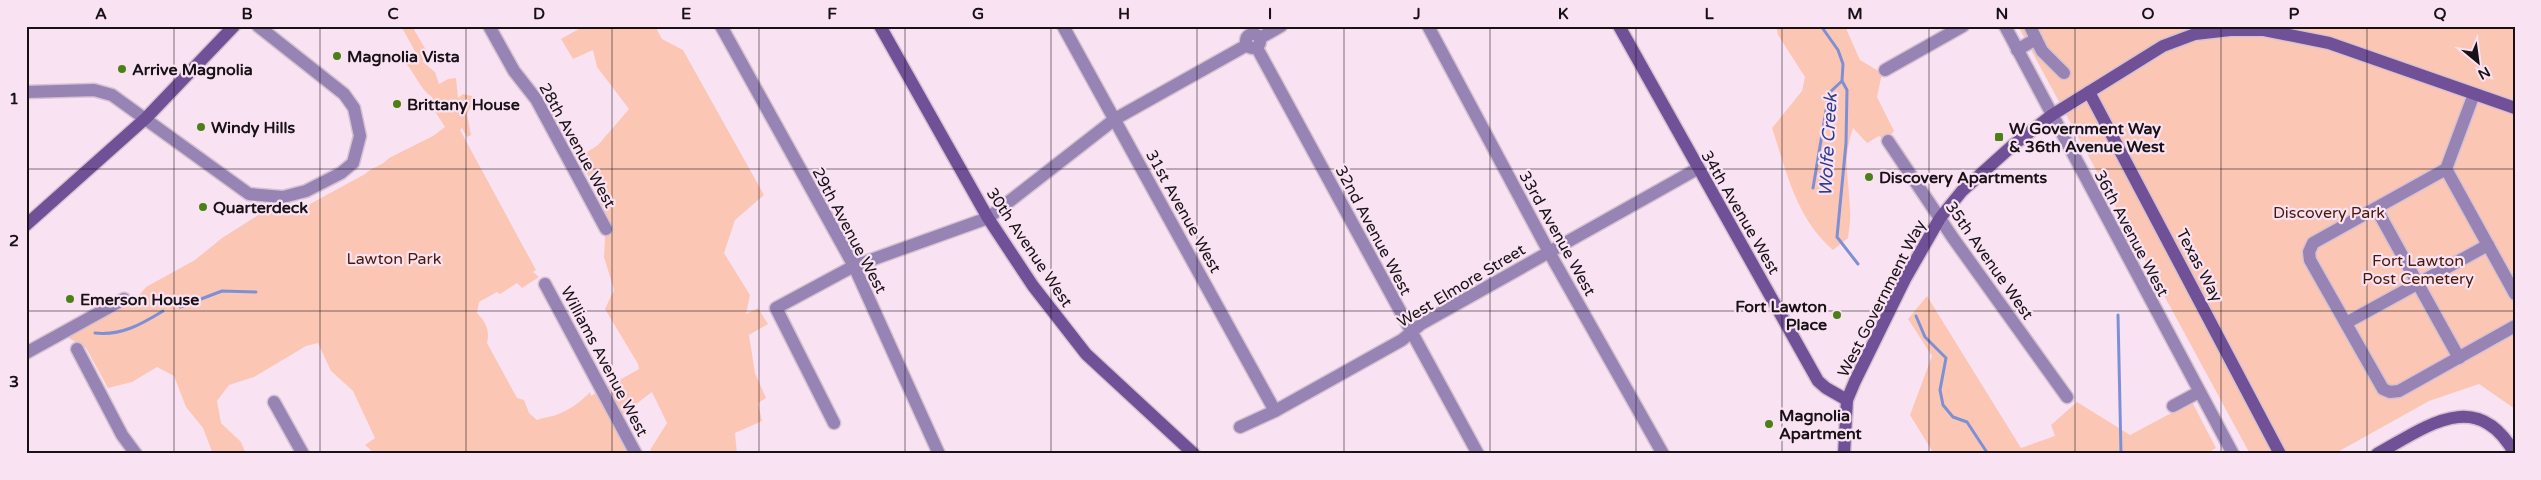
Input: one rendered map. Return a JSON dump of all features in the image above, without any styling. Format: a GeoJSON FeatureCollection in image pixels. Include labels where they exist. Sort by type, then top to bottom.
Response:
{"type":"FeatureCollection","features":[{"type":"Feature","properties":{"kind":"street"},"geometry":{"type":"LineString","coordinates":[[26,225],[146,118],[234,26]]}},
{"type":"Feature","properties":{"kind":"street"},"geometry":{"type":"LineString","coordinates":[[26,92],[40,90],[94,90],[112,95],[249,194],[283,197],[306,190],[340,173],[353,163],[360,136],[354,108],[344,94],[258,26]]}},
{"type":"Feature","properties":{"kind":"street","name":"28th Avenue West"},"geometry":{"type":"LineString","coordinates":[[489,26],[514,71],[536,99],[606,229]]}},
{"type":"Feature","properties":{"kind":"street","name":"29th Avenue West"},"geometry":{"type":"LineString","coordinates":[[721,26],[854,266],[939,454]]}},
{"type":"Feature","properties":{"kind":"street","name":"30th Avenue West"},"geometry":{"type":"LineString","coordinates":[[880,26],[988,218],[1032,286],[1086,354],[1194,454]]}},
{"type":"Feature","properties":{"kind":"street","name":"31st Avenue West"},"geometry":{"type":"LineString","coordinates":[[1064,26],[1275,411]]}},
{"type":"Feature","properties":{"kind":"street"},"geometry":{"type":"LineString","coordinates":[[834,423],[776,308],[854,266],[988,218],[1115,119],[1252,38],[1281,26]]}},
{"type":"Feature","properties":{"kind":"street","name":"33rd Avenue West"},"geometry":{"type":"LineString","coordinates":[[1428,26],[1549,252],[1663,454]]}},
{"type":"Feature","properties":{"kind":"street","name":"34th Avenue West"},"geometry":{"type":"LineString","coordinates":[[1619,26],[1697,169],[1818,381],[1847,400]]}},
{"type":"Feature","properties":{"kind":"street"},"geometry":{"type":"LineString","coordinates":[[1885,70],[1963,26]]}},
{"type":"Feature","properties":{"kind":"street","name":"36th Avenue West"},"geometry":{"type":"LineString","coordinates":[[2005,26],[2233,454]]}},
{"type":"Feature","properties":{"kind":"street"},"geometry":{"type":"LineString","coordinates":[[2030,26],[2042,51],[2064,73]]}},
{"type":"Feature","properties":{"kind":"street","name":"West Government Way"},"geometry":{"type":"LineString","coordinates":[[1844,454],[1847,400],[1884,320],[1940,218],[1962,191],[1985,168],[2052,115],[2163,46],[2194,34],[2264,30],[2329,43],[2515,108]]}},
{"type":"Feature","properties":{"kind":"street","name":"32nd Avenue West"},"geometry":{"type":"LineString","coordinates":[[1252,38],[1411,332],[1472,452]]}},
{"type":"Feature","properties":{"kind":"street"},"geometry":{"type":"LineString","coordinates":[[2017,50],[2036,39]]}},
{"type":"Feature","properties":{"kind":"street","name":"Texas Way"},"geometry":{"type":"LineString","coordinates":[[2089,92],[2280,454]]}},
{"type":"Feature","properties":{"kind":"street"},"geometry":{"type":"LineString","coordinates":[[2474,94],[2446,169],[2313,243],[2309,252],[2310,260],[2383,389],[2390,392],[2399,391],[2515,326]]}},
{"type":"Feature","properties":{"kind":"street","name":"35th Avenue West"},"geometry":{"type":"LineString","coordinates":[[1888,141],[1940,218],[2067,397]]}},
{"type":"Feature","properties":{"kind":"street","name":"West Elmore Street"},"geometry":{"type":"LineString","coordinates":[[1240,427],[1275,411],[1549,252],[1697,169]]}},
{"type":"Feature","properties":{"kind":"street"},"geometry":{"type":"LineString","coordinates":[[2446,169],[2515,294]]}},
{"type":"Feature","properties":{"kind":"street"},"geometry":{"type":"LineString","coordinates":[[2376,208],[2459,358]]}},
{"type":"Feature","properties":{"kind":"street"},"geometry":{"type":"LineString","coordinates":[[2346,323],[2488,245]]}},
{"type":"Feature","properties":{"kind":"street","name":"Williams Avenue West"},"geometry":{"type":"LineString","coordinates":[[545,284],[636,454]]}},
{"type":"Feature","properties":{"kind":"street"},"geometry":{"type":"LineString","coordinates":[[26,353],[124,299]]}},
{"type":"Feature","properties":{"kind":"street"},"geometry":{"type":"LineString","coordinates":[[77,349],[122,435],[136,454]]}},
{"type":"Feature","properties":{"kind":"street"},"geometry":{"type":"LineString","coordinates":[[2173,406],[2199,392]]}},
{"type":"Feature","properties":{"kind":"street"},"geometry":{"type":"LineString","coordinates":[[274,402],[303,454]]}},
{"type":"Feature","properties":{"kind":"street"},"geometry":{"type":"LineString","coordinates":[[2377,454],[2438,421],[2465,416],[2481,419],[2497,428],[2515,454]]}},
{"type":"Feature","properties":{"kind":"green space","name":"Lawton Park"},"geometry":{"type":"Polygon","coordinates":[[[401,26],[412,26],[426,50],[423,62],[435,72],[439,84],[448,79],[456,78],[458,98],[463,94],[472,96],[474,101],[467,114],[471,135],[467,137],[462,128],[460,130],[536,270],[533,272],[539,277],[522,288],[517,283],[500,294],[497,292],[479,302],[477,313],[486,327],[487,343],[517,398],[524,400],[529,413],[537,420],[566,411],[590,392],[591,396],[639,369],[638,364],[605,309],[614,290],[604,257],[606,218],[593,184],[578,158],[598,145],[629,109],[597,67],[593,50],[573,59],[561,39],[584,26],[655,26],[662,39],[683,50],[764,195],[735,220],[724,253],[750,295],[746,314],[758,308],[768,324],[749,335],[755,373],[766,398],[758,403],[762,421],[735,433],[737,454],[654,454],[650,450],[667,423],[652,392],[611,423],[630,454],[375,454],[365,445],[375,438],[353,391],[331,371],[318,343],[306,346],[254,377],[229,385],[217,401],[221,423],[241,442],[246,454],[213,454],[203,428],[186,407],[174,376],[157,367],[132,382],[108,388],[86,348],[67,337],[135,300],[146,287],[195,260],[222,238],[274,205],[290,215],[365,174],[389,158],[433,136],[445,127],[434,110],[432,97],[403,61],[416,53],[401,26]]]}},
{"type":"Feature","properties":{"kind":"green space"},"geometry":{"type":"Polygon","coordinates":[[[1776,26],[1845,26],[1860,60],[1882,73],[1877,97],[1894,131],[1885,141],[1879,136],[1867,143],[1853,128],[1847,160],[1850,213],[1848,238],[1833,250],[1820,237],[1801,209],[1788,178],[1772,128],[1802,91],[1805,77],[1778,35],[1776,26]]]}},
{"type":"Feature","properties":{"kind":"green space","name":"Discovery Park"},"geometry":{"type":"Polygon","coordinates":[[[2018,26],[2515,26],[2515,409],[2479,384],[2429,401],[2334,454],[2250,454],[2018,26]]]}},
{"type":"Feature","properties":{"kind":"green space"},"geometry":{"type":"Polygon","coordinates":[[[1927,296],[2021,448],[2055,436],[2051,425],[2077,402],[2130,435],[2192,402],[2216,448],[2206,454],[1934,454],[1910,415],[1932,356],[1908,319],[1927,296]]]}},
{"type":"Feature","properties":{"kind":"waterway","name":"Wolfe Creek"},"geometry":{"type":"LineString","coordinates":[[1821,26],[1838,50],[1843,64],[1842,81],[1847,90],[1846,143],[1837,237],[1858,264]]}},
{"type":"Feature","properties":{"kind":"waterway"},"geometry":{"type":"LineString","coordinates":[[1813,188],[1829,93],[1842,81]]}},
{"type":"Feature","properties":{"kind":"waterway"},"geometry":{"type":"LineString","coordinates":[[180,307],[222,291],[256,292]]}},
{"type":"Feature","properties":{"kind":"waterway"},"geometry":{"type":"LineString","coordinates":[[95,333],[122,331],[163,311]]}},
{"type":"Feature","properties":{"kind":"waterway"},"geometry":{"type":"LineString","coordinates":[[2118,315],[2121,454]]}},
{"type":"Feature","properties":{"kind":"waterway","name":"Wolfe Creek"},"geometry":{"type":"LineString","coordinates":[[1916,316],[1925,337],[1946,358],[1940,390],[1943,405],[1953,417],[1967,422],[1988,454]]}},
{"type":"Feature","properties":{"kind":"place","name":"Magnolia Vista"},"geometry":{"type":"Point","coordinates":[337,56]}},
{"type":"Feature","properties":{"kind":"place","name":"Arrive Magnolia"},"geometry":{"type":"Point","coordinates":[122,69]}},
{"type":"Feature","properties":{"kind":"place","name":"Brittany House"},"geometry":{"type":"Point","coordinates":[397,104]}},
{"type":"Feature","properties":{"kind":"place","name":"Windy Hills"},"geometry":{"type":"Point","coordinates":[201,127]}},
{"type":"Feature","properties":{"kind":"place","name":"W Government Way & 36th Avenue West"},"geometry":{"type":"Point","coordinates":[1999,137]}},
{"type":"Feature","properties":{"kind":"place","name":"Discovery Apartments"},"geometry":{"type":"Point","coordinates":[1869,177]}},
{"type":"Feature","properties":{"kind":"place","name":"Quarterdeck"},"geometry":{"type":"Point","coordinates":[203,207]}},
{"type":"Feature","properties":{"kind":"place","name":"Emerson House"},"geometry":{"type":"Point","coordinates":[70,299]}},
{"type":"Feature","properties":{"kind":"place","name":"Fort Lawton Place"},"geometry":{"type":"Point","coordinates":[1837,315]}},
{"type":"Feature","properties":{"kind":"place","name":"Magnolia Apartment"},"geometry":{"type":"Point","coordinates":[1769,424]}},
{"type":"Feature","properties":{"kind":"park label","name":"Fort Lawton Post Cemetery"},"geometry":{"type":"Point","coordinates":[2418,269]}}]}
